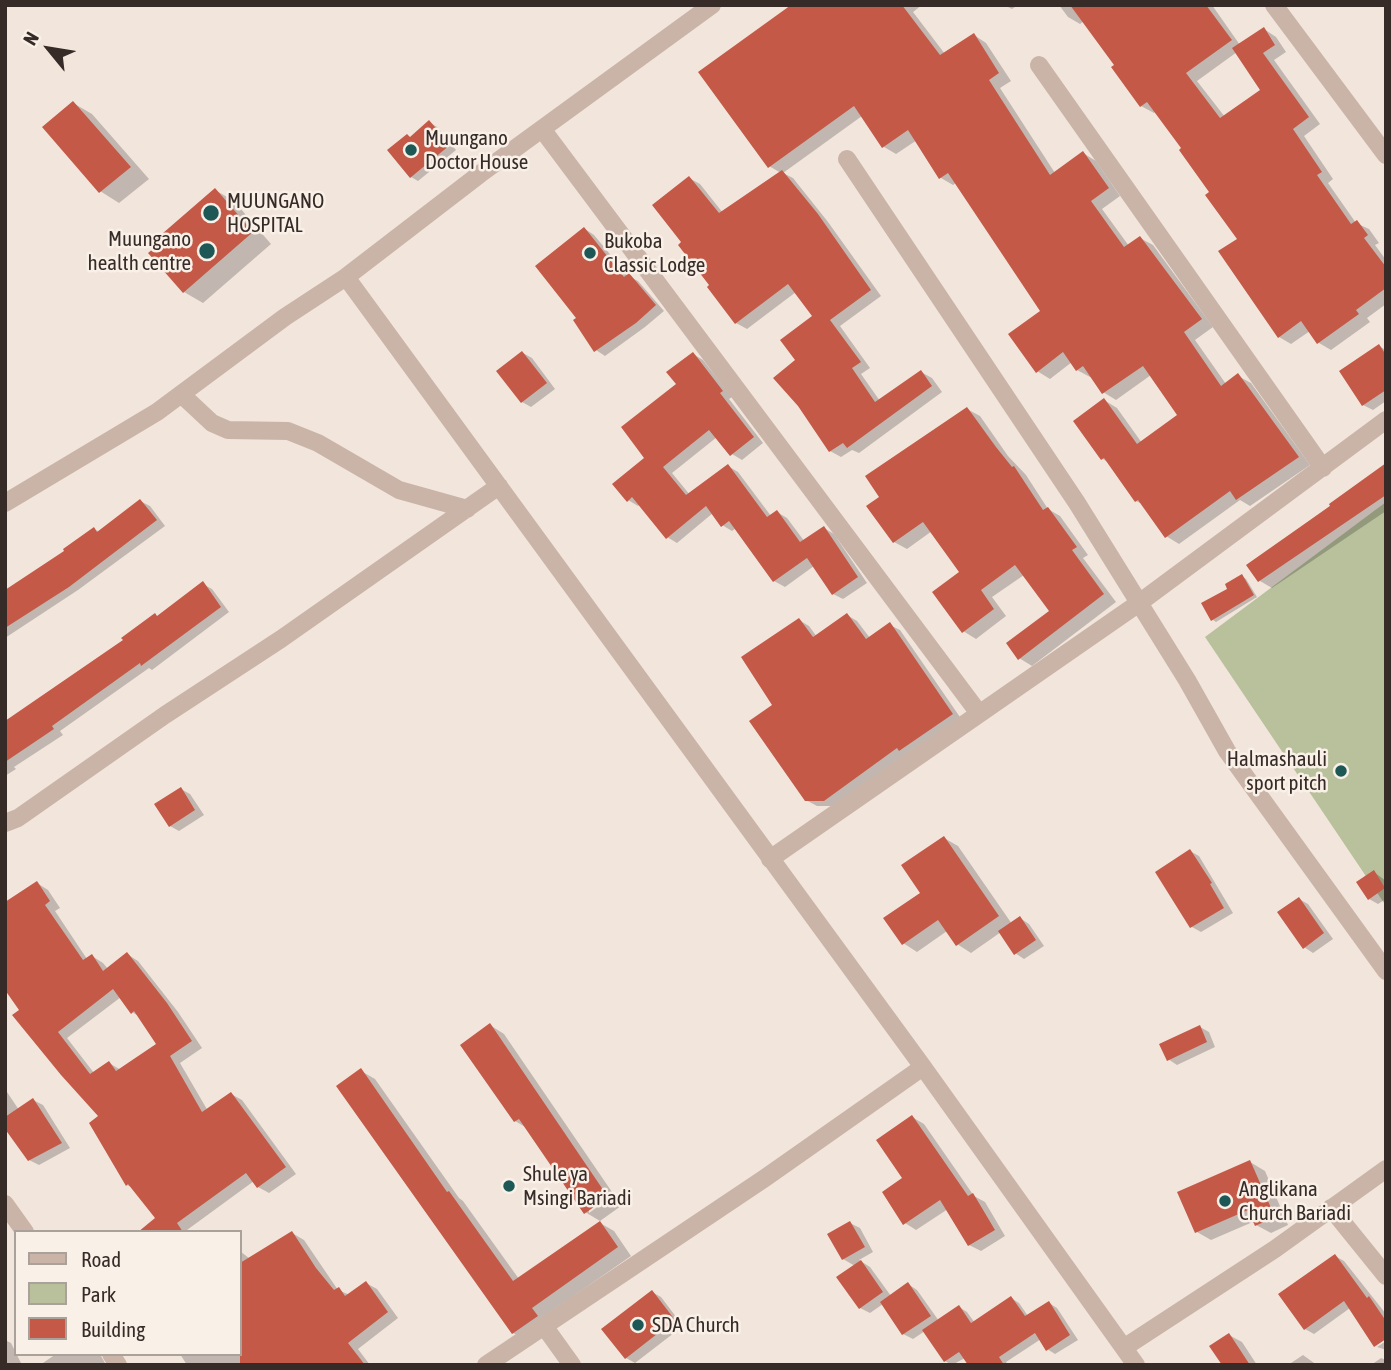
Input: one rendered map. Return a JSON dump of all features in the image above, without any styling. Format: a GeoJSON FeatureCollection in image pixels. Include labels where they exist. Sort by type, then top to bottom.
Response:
{"type":"FeatureCollection","features":[{"type":"Feature","properties":{"kind":"street"},"geometry":{"type":"LineString","coordinates":[[5,503],[157,412],[285,317],[346,277],[712,5]]}},
{"type":"Feature","properties":{"kind":"street"},"geometry":{"type":"LineString","coordinates":[[1274,5],[1386,155]]}},
{"type":"Feature","properties":{"kind":"street"},"geometry":{"type":"LineString","coordinates":[[1039,65],[1324,468]]}},
{"type":"Feature","properties":{"kind":"street"},"geometry":{"type":"LineString","coordinates":[[542,129],[978,712]]}},
{"type":"Feature","properties":{"kind":"street"},"geometry":{"type":"LineString","coordinates":[[848,159],[1022,418],[1139,603],[1227,751],[1386,971]]}},
{"type":"Feature","properties":{"kind":"street"},"geometry":{"type":"LineString","coordinates":[[346,277],[923,1067],[1136,1365]]}},
{"type":"Feature","properties":{"kind":"street"},"geometry":{"type":"LineString","coordinates":[[181,394],[212,423],[228,430],[288,431],[318,443],[399,490],[467,509]]}},
{"type":"Feature","properties":{"kind":"street"},"geometry":{"type":"LineString","coordinates":[[770,859],[978,712],[1139,603],[1386,420]]}},
{"type":"Feature","properties":{"kind":"street"},"geometry":{"type":"LineString","coordinates":[[5,823],[18,818],[165,715],[281,639],[499,486]]}},
{"type":"Feature","properties":{"kind":"street"},"geometry":{"type":"LineString","coordinates":[[486,1365],[765,1178],[923,1067]]}},
{"type":"Feature","properties":{"kind":"street"},"geometry":{"type":"LineString","coordinates":[[1125,1347],[1190,1306],[1386,1169]]}},
{"type":"Feature","properties":{"kind":"street"},"geometry":{"type":"LineString","coordinates":[[5,1204],[24,1230]]}},
{"type":"Feature","properties":{"kind":"street"},"geometry":{"type":"LineString","coordinates":[[1331,1208],[1386,1276]]}},
{"type":"Feature","properties":{"kind":"street"},"geometry":{"type":"LineString","coordinates":[[544,1326],[572,1365]]}},
{"type":"Feature","properties":{"kind":"green space","name":"Halmashauli sport pitch"},"geometry":{"type":"Polygon","coordinates":[[[1386,502],[1386,906],[1205,637],[1386,502]]]}},
{"type":"Feature","properties":{"kind":"building"},"geometry":{"type":"Polygon","coordinates":[[[791,5],[902,5],[940,55],[974,33],[999,73],[989,80],[1050,175],[1083,151],[1109,188],[1091,201],[1124,247],[1140,236],[1202,319],[1184,332],[1221,386],[1238,373],[1299,457],[1236,500],[1230,491],[1165,538],[1138,500],[1135,502],[1104,458],[1101,460],[1073,421],[1104,398],[1137,444],[1177,415],[1143,366],[1102,394],[1083,366],[1076,371],[1063,352],[1036,373],[1008,334],[1040,311],[948,173],[939,179],[908,130],[882,148],[854,106],[768,168],[698,72],[791,5]]]}},
{"type":"Feature","properties":{"kind":"building"},"geometry":{"type":"Polygon","coordinates":[[[1070,5],[1206,5],[1232,40],[1186,73],[1220,118],[1260,90],[1232,48],[1264,27],[1275,45],[1263,53],[1309,117],[1293,129],[1322,172],[1317,175],[1351,224],[1357,220],[1368,235],[1364,238],[1386,267],[1386,288],[1356,310],[1359,314],[1317,344],[1301,321],[1278,338],[1218,251],[1237,239],[1205,195],[1209,192],[1147,102],[1140,107],[1111,67],[1114,65],[1070,5]]]}},
{"type":"Feature","properties":{"kind":"building"},"geometry":{"type":"Polygon","coordinates":[[[73,101],[131,167],[99,193],[42,127],[73,101]]]}},
{"type":"Feature","properties":{"kind":"building"},"geometry":{"type":"Polygon","coordinates":[[[429,120],[450,145],[410,178],[387,150],[407,134],[410,137],[429,120]]]}},
{"type":"Feature","properties":{"kind":"building"},"geometry":{"type":"Polygon","coordinates":[[[782,170],[818,214],[871,290],[830,320],[861,362],[852,368],[875,402],[921,370],[932,386],[847,448],[843,443],[829,452],[798,406],[773,378],[795,360],[780,340],[812,316],[788,284],[735,324],[678,245],[681,242],[652,205],[689,176],[719,213],[782,170]]]}},
{"type":"Feature","properties":{"kind":"building"},"geometry":{"type":"Polygon","coordinates":[[[215,188],[253,232],[183,293],[148,253],[159,244],[155,240],[215,188]]]}},
{"type":"Feature","properties":{"kind":"building"},"geometry":{"type":"Polygon","coordinates":[[[584,227],[624,277],[629,273],[656,305],[636,323],[594,352],[573,320],[576,318],[535,266],[584,227]]]}},
{"type":"Feature","properties":{"kind":"building"},"geometry":{"type":"Polygon","coordinates":[[[1379,344],[1386,355],[1386,390],[1362,406],[1339,371],[1379,344]]]}},
{"type":"Feature","properties":{"kind":"building"},"geometry":{"type":"Polygon","coordinates":[[[522,351],[547,383],[521,403],[496,371],[522,351]]]}},
{"type":"Feature","properties":{"kind":"building"},"geometry":{"type":"Polygon","coordinates":[[[693,352],[754,437],[730,456],[709,430],[663,467],[686,495],[728,464],[767,517],[777,510],[800,542],[824,526],[858,577],[832,595],[807,558],[773,582],[729,521],[721,527],[706,506],[666,539],[632,497],[627,502],[612,484],[644,458],[621,427],[676,384],[666,372],[693,352]]]}},
{"type":"Feature","properties":{"kind":"building"},"geometry":{"type":"Polygon","coordinates":[[[967,407],[996,447],[1012,467],[1014,466],[1043,510],[1048,507],[1077,547],[1072,550],[1104,594],[1018,660],[1006,643],[1049,611],[1015,565],[981,590],[994,609],[962,633],[932,592],[959,572],[923,522],[893,543],[866,506],[879,497],[865,476],[967,407]]]}},
{"type":"Feature","properties":{"kind":"building"},"geometry":{"type":"Polygon","coordinates":[[[1386,463],[1386,495],[1258,582],[1246,565],[1386,463]]]}},
{"type":"Feature","properties":{"kind":"building"},"geometry":{"type":"Polygon","coordinates":[[[140,499],[157,520],[69,587],[5,628],[5,590],[64,551],[63,549],[94,527],[97,532],[140,499]]]}},
{"type":"Feature","properties":{"kind":"building"},"geometry":{"type":"Polygon","coordinates":[[[1242,574],[1254,595],[1211,621],[1201,603],[1227,589],[1225,584],[1242,574]]]}},
{"type":"Feature","properties":{"kind":"building"},"geometry":{"type":"Polygon","coordinates":[[[203,581],[221,607],[5,762],[5,721],[203,581]]]}},
{"type":"Feature","properties":{"kind":"building"},"geometry":{"type":"Polygon","coordinates":[[[847,613],[866,639],[890,622],[953,714],[899,751],[897,748],[824,801],[805,801],[749,721],[772,705],[741,657],[799,618],[813,637],[847,613]]]}},
{"type":"Feature","properties":{"kind":"building"},"geometry":{"type":"Polygon","coordinates":[[[181,787],[195,810],[169,827],[154,804],[181,787]]]}},
{"type":"Feature","properties":{"kind":"building"},"geometry":{"type":"Polygon","coordinates":[[[944,836],[999,916],[956,946],[938,920],[902,945],[883,918],[920,893],[901,865],[944,836]]]}},
{"type":"Feature","properties":{"kind":"building"},"geometry":{"type":"Polygon","coordinates":[[[1190,849],[1224,908],[1190,928],[1155,872],[1190,849]]]}},
{"type":"Feature","properties":{"kind":"building"},"geometry":{"type":"Polygon","coordinates":[[[1374,870],[1385,888],[1368,900],[1356,882],[1374,870]]]}},
{"type":"Feature","properties":{"kind":"building"},"geometry":{"type":"Polygon","coordinates":[[[37,881],[50,901],[45,905],[83,960],[92,954],[103,971],[127,952],[167,1003],[192,1041],[170,1056],[202,1112],[231,1092],[286,1167],[257,1188],[246,1173],[177,1223],[182,1230],[140,1230],[155,1218],[128,1184],[126,1186],[89,1123],[98,1116],[12,1015],[19,1010],[5,990],[5,902],[37,881]],[[113,989],[58,1032],[90,1074],[109,1061],[116,1071],[156,1044],[134,1011],[131,1014],[113,989]]]}},
{"type":"Feature","properties":{"kind":"building"},"geometry":{"type":"Polygon","coordinates":[[[1299,897],[1324,933],[1303,949],[1277,912],[1299,897]]]}},
{"type":"Feature","properties":{"kind":"building"},"geometry":{"type":"Polygon","coordinates":[[[1020,916],[1036,940],[1014,955],[998,931],[1020,916]]]}},
{"type":"Feature","properties":{"kind":"building"},"geometry":{"type":"Polygon","coordinates":[[[490,1023],[608,1197],[584,1214],[519,1119],[514,1122],[460,1045],[490,1023]]]}},
{"type":"Feature","properties":{"kind":"building"},"geometry":{"type":"Polygon","coordinates":[[[1200,1025],[1207,1042],[1167,1061],[1159,1044],[1200,1025]]]}},
{"type":"Feature","properties":{"kind":"building"},"geometry":{"type":"Polygon","coordinates":[[[361,1068],[513,1281],[600,1221],[618,1247],[532,1308],[538,1316],[512,1334],[336,1086],[361,1068]]]}},
{"type":"Feature","properties":{"kind":"building"},"geometry":{"type":"Polygon","coordinates":[[[33,1098],[62,1143],[28,1161],[5,1129],[5,1117],[33,1098]]]}},
{"type":"Feature","properties":{"kind":"building"},"geometry":{"type":"Polygon","coordinates":[[[912,1115],[968,1196],[973,1193],[995,1230],[968,1246],[940,1200],[903,1225],[882,1192],[902,1178],[876,1140],[912,1115]]]}},
{"type":"Feature","properties":{"kind":"building","name":"Anglikana Church Bariadi"},"geometry":{"type":"Polygon","coordinates":[[[1250,1160],[1275,1217],[1255,1226],[1248,1210],[1195,1233],[1177,1192],[1250,1160]]]}},
{"type":"Feature","properties":{"kind":"building"},"geometry":{"type":"Polygon","coordinates":[[[850,1221],[865,1247],[842,1260],[827,1234],[850,1221]]]}},
{"type":"Feature","properties":{"kind":"building"},"geometry":{"type":"Polygon","coordinates":[[[292,1231],[334,1290],[339,1287],[345,1296],[366,1281],[388,1312],[348,1343],[365,1365],[240,1365],[242,1262],[292,1231]]]}},
{"type":"Feature","properties":{"kind":"building"},"geometry":{"type":"Polygon","coordinates":[[[1335,1254],[1386,1321],[1386,1339],[1374,1347],[1344,1301],[1304,1330],[1278,1294],[1335,1254]]]}},
{"type":"Feature","properties":{"kind":"building"},"geometry":{"type":"Polygon","coordinates":[[[861,1260],[883,1292],[859,1309],[836,1277],[861,1260]]]}},
{"type":"Feature","properties":{"kind":"building"},"geometry":{"type":"Polygon","coordinates":[[[908,1282],[931,1316],[902,1335],[880,1302],[908,1282]]]}},
{"type":"Feature","properties":{"kind":"building","name":"SDA Church"},"geometry":{"type":"Polygon","coordinates":[[[652,1290],[675,1320],[625,1359],[601,1329],[652,1290]]]}},
{"type":"Feature","properties":{"kind":"building"},"geometry":{"type":"Polygon","coordinates":[[[1011,1296],[1025,1316],[1049,1301],[1070,1335],[1046,1351],[1035,1333],[999,1357],[1004,1365],[968,1365],[959,1352],[944,1362],[922,1330],[959,1305],[971,1323],[1011,1296]]]}},
{"type":"Feature","properties":{"kind":"building"},"geometry":{"type":"Polygon","coordinates":[[[1229,1333],[1250,1365],[1222,1365],[1209,1346],[1229,1333]]]}},
{"type":"Feature","properties":{"kind":"place","name":"Muungano Doctor House"},"geometry":{"type":"Point","coordinates":[411,150]}},
{"type":"Feature","properties":{"kind":"place","name":"MUUNGANO HOSPITAL"},"geometry":{"type":"Point","coordinates":[211,213]}},
{"type":"Feature","properties":{"kind":"place","name":"Muungano health centre"},"geometry":{"type":"Point","coordinates":[207,251]}},
{"type":"Feature","properties":{"kind":"place","name":"Bukoba Classic Lodge"},"geometry":{"type":"Point","coordinates":[590,253]}},
{"type":"Feature","properties":{"kind":"place","name":"Halmashauli sport pitch"},"geometry":{"type":"Point","coordinates":[1341,771]}},
{"type":"Feature","properties":{"kind":"place","name":"Shule ya Msingi Bariadi"},"geometry":{"type":"Point","coordinates":[509,1186]}},
{"type":"Feature","properties":{"kind":"place","name":"Anglikana Church Bariadi"},"geometry":{"type":"Point","coordinates":[1225,1201]}},
{"type":"Feature","properties":{"kind":"place","name":"SDA Church"},"geometry":{"type":"Point","coordinates":[638,1325]}}]}
